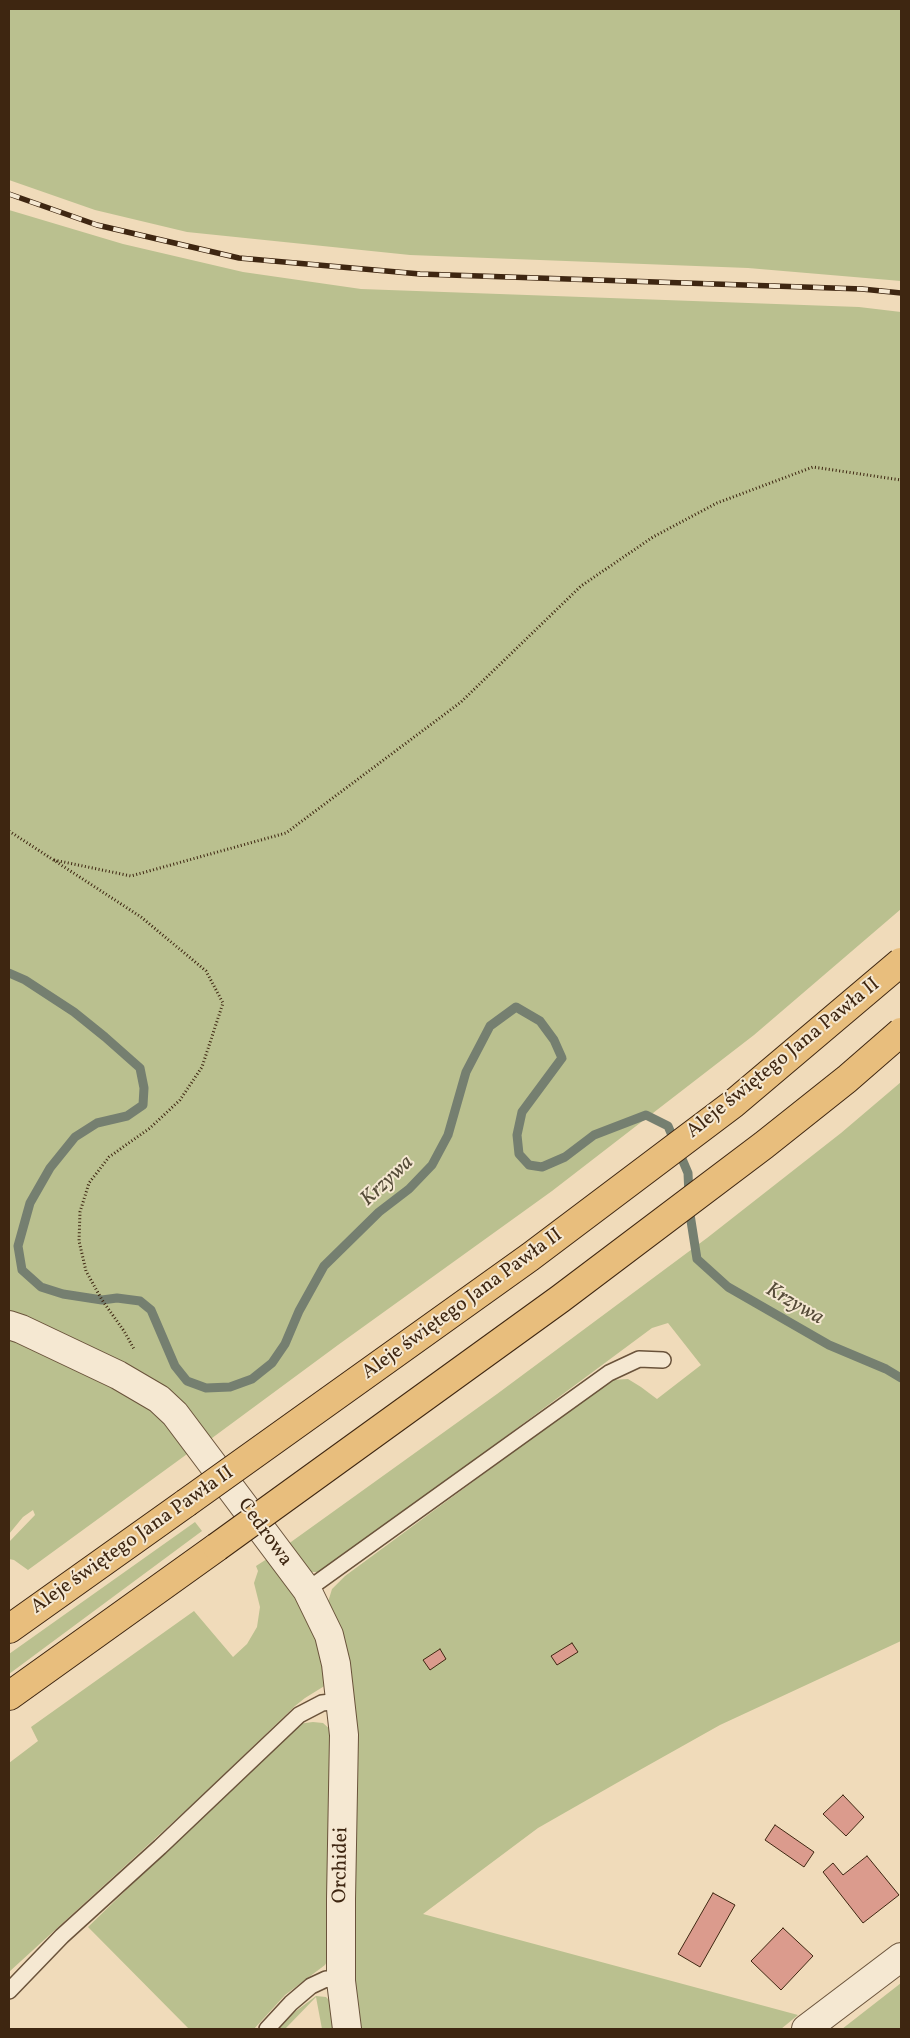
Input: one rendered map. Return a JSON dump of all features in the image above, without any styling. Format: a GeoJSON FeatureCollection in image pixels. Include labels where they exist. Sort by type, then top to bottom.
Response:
{"type":"FeatureCollection","features":[{"type":"Feature","properties":{"kind":"highway","name":"Aleje świętego Jana Pawła II"},"geometry":{"type":"LineString","coordinates":[[9,1629],[530,1257],[702,1127],[901,962]]}},
{"type":"Feature","properties":{"kind":"highway"},"geometry":{"type":"LineString","coordinates":[[9,1696],[568,1293],[847,1079],[901,1032]]}},
{"type":"Feature","properties":{"kind":"street","name":"Cedrowa"},"geometry":{"type":"LineString","coordinates":[[9,1325],[118,1375],[159,1399],[175,1414],[307,1590],[329,1634],[336,1664],[340,1701]]}},
{"type":"Feature","properties":{"kind":"street","name":"Orchidei"},"geometry":{"type":"LineString","coordinates":[[340,1701],[344,1735],[341,1982],[347,2029]]}},
{"type":"Feature","properties":{"kind":"street"},"geometry":{"type":"LineString","coordinates":[[806,2029],[901,1957]]}},
{"type":"Feature","properties":{"kind":"lane"},"geometry":{"type":"LineString","coordinates":[[307,1590],[609,1373],[639,1359],[663,1360]]}},
{"type":"Feature","properties":{"kind":"lane"},"geometry":{"type":"LineString","coordinates":[[9,1991],[62,1936],[160,1847],[299,1715],[322,1703],[340,1701]]}},
{"type":"Feature","properties":{"kind":"lane"},"geometry":{"type":"LineString","coordinates":[[267,2029],[291,2003],[311,1986],[326,1979],[341,1982]]}},
{"type":"Feature","properties":{"kind":"path"},"geometry":{"type":"LineString","coordinates":[[54,860],[131,876],[286,834],[461,702],[581,586],[653,537],[717,503],[813,467],[901,480]]}},
{"type":"Feature","properties":{"kind":"path"},"geometry":{"type":"LineString","coordinates":[[9,831],[141,917],[206,971],[223,1003],[202,1067],[180,1100],[150,1128],[109,1157],[89,1183],[80,1212],[79,1241],[86,1271],[102,1300],[124,1331],[137,1356]]}},
{"type":"Feature","properties":{"kind":"green space"},"geometry":{"type":"Polygon","coordinates":[[[9,9],[901,9],[901,281],[748,268],[410,255],[187,232],[95,210],[9,180],[9,9]]]}},
{"type":"Feature","properties":{"kind":"green space"},"geometry":{"type":"Polygon","coordinates":[[[9,210],[123,244],[243,272],[361,289],[859,307],[901,312],[901,909],[754,1035],[552,1191],[208,1441],[9,1312],[9,210]]]}},
{"type":"Feature","properties":{"kind":"green space"},"geometry":{"type":"Polygon","coordinates":[[[901,1082],[901,1641],[720,1725],[622,1780],[538,1828],[423,1914],[798,2015],[781,2029],[358,2029],[328,1602],[332,1589],[345,1576],[611,1380],[628,1379],[657,1399],[701,1365],[668,1323],[652,1328],[323,1572],[310,1572],[284,1547],[497,1394],[707,1238],[841,1133],[901,1082]]]}},
{"type":"Feature","properties":{"kind":"green space"},"geometry":{"type":"Polygon","coordinates":[[[9,1332],[148,1401],[194,1449],[28,1570],[14,1560],[9,1559],[9,1542],[35,1515],[33,1510],[23,1517],[9,1534],[9,1332]]]}},
{"type":"Feature","properties":{"kind":"green space"},"geometry":{"type":"Polygon","coordinates":[[[195,1522],[202,1531],[9,1674],[9,1654],[195,1522]]]}},
{"type":"Feature","properties":{"kind":"green space"},"geometry":{"type":"Polygon","coordinates":[[[270,1557],[317,1629],[326,1685],[295,1706],[195,1802],[9,1972],[9,1763],[38,1741],[31,1727],[194,1611],[233,1657],[247,1644],[257,1627],[260,1607],[254,1583],[258,1571],[256,1566],[270,1557]]]}},
{"type":"Feature","properties":{"kind":"green space"},"geometry":{"type":"Polygon","coordinates":[[[323,1723],[332,1731],[333,1950],[325,1965],[285,1995],[254,2029],[189,2029],[88,1927],[297,1724],[323,1723]]]}},
{"type":"Feature","properties":{"kind":"green space"},"geometry":{"type":"Polygon","coordinates":[[[901,1983],[901,2029],[842,2029],[901,1983]]]}},
{"type":"Feature","properties":{"kind":"green space"},"geometry":{"type":"Polygon","coordinates":[[[316,1996],[326,1997],[331,2002],[339,2029],[322,2029],[316,1997],[285,2029],[276,2029],[288,2017],[316,1996]]]}},
{"type":"Feature","properties":{"kind":"building"},"geometry":{"type":"Polygon","coordinates":[[[572,1643],[578,1652],[557,1665],[551,1656],[572,1643]]]}},
{"type":"Feature","properties":{"kind":"building"},"geometry":{"type":"Polygon","coordinates":[[[440,1649],[446,1659],[430,1670],[423,1660],[440,1649]]]}},
{"type":"Feature","properties":{"kind":"building"},"geometry":{"type":"Polygon","coordinates":[[[843,1795],[864,1817],[846,1836],[823,1814],[843,1795]]]}},
{"type":"Feature","properties":{"kind":"building"},"geometry":{"type":"Polygon","coordinates":[[[775,1825],[814,1852],[804,1867],[765,1840],[775,1825]]]}},
{"type":"Feature","properties":{"kind":"building"},"geometry":{"type":"Polygon","coordinates":[[[867,1856],[899,1895],[863,1923],[823,1872],[833,1863],[843,1875],[867,1856]]]}},
{"type":"Feature","properties":{"kind":"building"},"geometry":{"type":"Polygon","coordinates":[[[713,1893],[735,1905],[700,1967],[678,1954],[713,1893]]]}},
{"type":"Feature","properties":{"kind":"building"},"geometry":{"type":"Polygon","coordinates":[[[783,1928],[813,1956],[781,1990],[751,1961],[783,1928]]]}},
{"type":"Feature","properties":{"kind":"waterway","name":"Krzywa"},"geometry":{"type":"LineString","coordinates":[[9,973],[25,980],[74,1012],[105,1037],[140,1068],[144,1088],[143,1105],[127,1116],[97,1123],[75,1137],[50,1168],[30,1203],[18,1246],[22,1270],[41,1287],[63,1294],[102,1300],[117,1298],[140,1301],[151,1310],[175,1366],[187,1381],[206,1388],[230,1387],[252,1379],[272,1363],[285,1344],[299,1311],[324,1266],[379,1212],[409,1189],[432,1165],[448,1135],[466,1072],[490,1026],[516,1007],[540,1021],[554,1040],[562,1058],[522,1112],[517,1135],[519,1154],[529,1165],[542,1167],[565,1157],[594,1135],[646,1115],[668,1126],[688,1173],[689,1195]]}},
{"type":"Feature","properties":{"kind":"waterway","name":"Krzywa"},"geometry":{"type":"LineString","coordinates":[[689,1208],[697,1259],[728,1287],[829,1345],[886,1369],[901,1378]]}},
{"type":"Feature","properties":{"kind":"railway"},"geometry":{"type":"LineString","coordinates":[[9,194],[97,225],[239,258],[420,274],[862,289],[901,293]]}}]}
